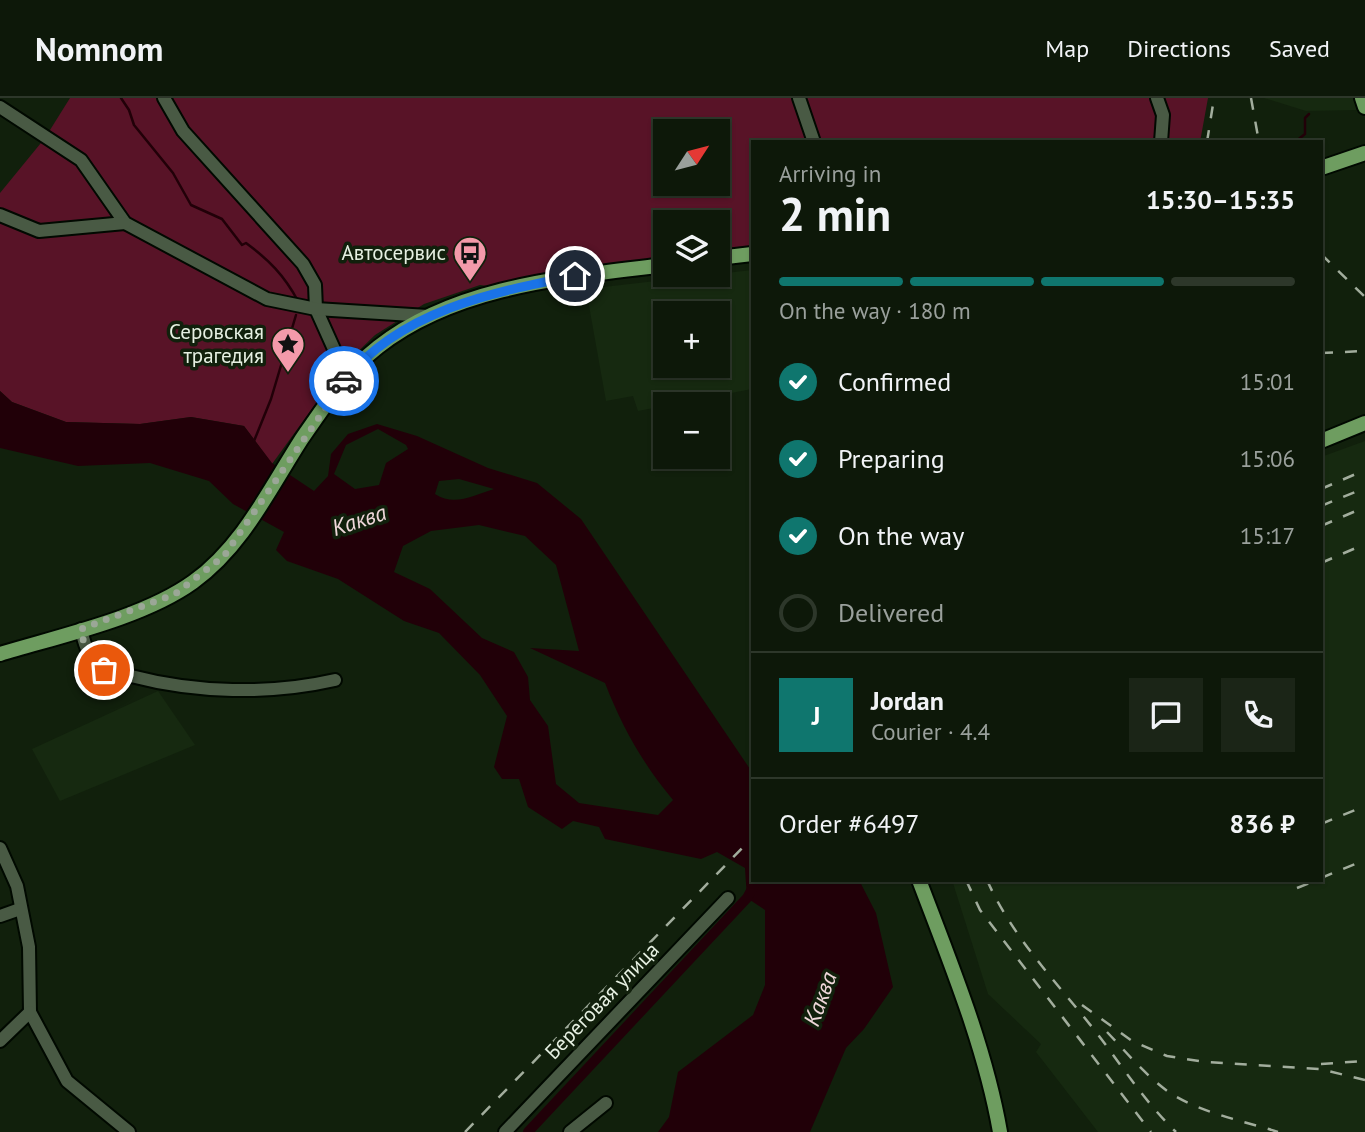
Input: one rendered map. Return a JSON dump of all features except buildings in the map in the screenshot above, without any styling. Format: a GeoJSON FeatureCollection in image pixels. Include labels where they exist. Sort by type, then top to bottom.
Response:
{"type":"FeatureCollection","features":[{"type":"Feature","properties":{"kind":"main road"},"geometry":{"type":"LineString","coordinates":[[1362,98],[1365,107]]}},
{"type":"Feature","properties":{"kind":"main road"},"geometry":{"type":"LineString","coordinates":[[1323,167],[1365,153]]}},
{"type":"Feature","properties":{"kind":"main road"},"geometry":{"type":"LineString","coordinates":[[1343,160],[1365,167]]}},
{"type":"Feature","properties":{"kind":"main road"},"geometry":{"type":"LineString","coordinates":[[730,257],[751,254]]}},
{"type":"Feature","properties":{"kind":"main road"},"geometry":{"type":"LineString","coordinates":[[0,654],[81,629],[175,594],[212,567],[238,539],[303,438],[347,378],[379,347],[428,316],[511,289],[575,276],[653,266]]}},
{"type":"Feature","properties":{"kind":"main road"},"geometry":{"type":"LineString","coordinates":[[1323,440],[1365,423]]}},
{"type":"Feature","properties":{"kind":"main road"},"geometry":{"type":"LineString","coordinates":[[920,882],[975,1038],[989,1082],[1000,1132]]}},
{"type":"Feature","properties":{"kind":"street"},"geometry":{"type":"LineString","coordinates":[[164,98],[183,131],[303,264],[315,285],[316,309],[347,378]]}},
{"type":"Feature","properties":{"kind":"street"},"geometry":{"type":"LineString","coordinates":[[799,98],[813,140]]}},
{"type":"Feature","properties":{"kind":"street"},"geometry":{"type":"LineString","coordinates":[[1157,98],[1163,115],[1161,140]]}},
{"type":"Feature","properties":{"kind":"street"},"geometry":{"type":"LineString","coordinates":[[0,107],[81,160],[125,223],[267,299],[316,309],[428,316]]}},
{"type":"Feature","properties":{"kind":"street"},"geometry":{"type":"LineString","coordinates":[[0,215],[39,231],[125,223]]}},
{"type":"Feature","properties":{"kind":"street"},"geometry":{"type":"LineString","coordinates":[[81,629],[85,649],[104,670],[165,685],[297,689],[335,680]]}},
{"type":"Feature","properties":{"kind":"street"},"geometry":{"type":"LineString","coordinates":[[0,848],[17,886],[29,947],[30,1012],[67,1081],[129,1132]]}},
{"type":"Feature","properties":{"kind":"street","name":"Береговая улица"},"geometry":{"type":"LineString","coordinates":[[505,1132],[728,898]]}},
{"type":"Feature","properties":{"kind":"street"},"geometry":{"type":"LineString","coordinates":[[0,916],[20,909]]}},
{"type":"Feature","properties":{"kind":"street"},"geometry":{"type":"LineString","coordinates":[[0,1041],[30,1012]]}},
{"type":"Feature","properties":{"kind":"street"},"geometry":{"type":"LineString","coordinates":[[570,1132],[606,1103]]}},
{"type":"Feature","properties":{"kind":"shaded area"},"geometry":{"type":"Polygon","coordinates":[[[70,98],[1208,98],[1200,140],[751,140],[751,254],[730,257],[730,210],[653,210],[653,267],[511,289],[480,285],[424,304],[375,335],[343,366],[272,464],[244,426],[191,417],[140,424],[66,422],[12,402],[0,391],[0,193],[45,138],[70,98]]]}},
{"type":"Feature","properties":{"kind":"shaded area"},"geometry":{"type":"Polygon","coordinates":[[[1264,98],[1353,98],[1357,110],[1306,111],[1264,98]]]}},
{"type":"Feature","properties":{"kind":"shaded area"},"geometry":{"type":"Polygon","coordinates":[[[751,270],[751,389],[730,393],[653,392],[653,408],[638,411],[633,396],[606,401],[586,289],[653,281],[653,287],[730,287],[730,273],[751,270]]]}},
{"type":"Feature","properties":{"kind":"shaded area"},"geometry":{"type":"Polygon","coordinates":[[[1365,441],[1365,1132],[1098,1132],[1036,1052],[1041,1044],[988,994],[953,882],[1323,882],[1323,456],[1365,441]]]}},
{"type":"Feature","properties":{"kind":"shaded area"},"geometry":{"type":"Polygon","coordinates":[[[158,691],[195,745],[60,801],[32,749],[158,691]]]}},
{"type":"Feature","properties":{"kind":"water","name":"Каква"},"geometry":{"type":"Polygon","coordinates":[[[0,391],[12,402],[66,422],[140,424],[191,417],[244,426],[272,463],[314,491],[328,476],[331,454],[348,434],[377,424],[417,436],[488,468],[537,483],[581,519],[751,771],[751,882],[860,882],[876,913],[893,987],[864,1029],[846,1048],[810,1132],[658,1132],[669,1117],[678,1072],[753,1015],[765,985],[765,910],[747,898],[745,868],[717,852],[701,859],[605,839],[599,827],[573,821],[562,829],[528,807],[519,779],[502,779],[494,767],[507,716],[480,675],[439,633],[404,621],[338,579],[287,561],[276,550],[284,532],[233,504],[209,481],[150,463],[78,466],[0,448],[0,391]],[[378,429],[346,445],[334,474],[355,489],[379,485],[386,463],[408,449],[406,445],[378,429]],[[459,479],[439,481],[435,494],[457,500],[494,489],[459,479]],[[479,525],[431,531],[403,546],[394,572],[430,589],[482,638],[514,652],[528,677],[530,700],[548,726],[556,784],[579,803],[658,815],[673,800],[634,744],[605,683],[530,648],[579,651],[556,565],[525,536],[479,525]]]}},
{"type":"Feature","properties":{"kind":"waterway"},"geometry":{"type":"LineString","coordinates":[[121,98],[134,125],[173,173],[191,205],[222,219],[242,245],[246,243],[275,269],[298,301]]}},
{"type":"Feature","properties":{"kind":"waterway"},"geometry":{"type":"LineString","coordinates":[[1298,140],[1305,134],[1305,118],[1309,114]]}},
{"type":"Feature","properties":{"kind":"waterway"},"geometry":{"type":"LineString","coordinates":[[254,441],[271,399],[296,315]]}},
{"type":"Feature","properties":{"kind":"waterway"},"geometry":{"type":"LineString","coordinates":[[528,1132],[747,898],[756,882]]}},
{"type":"Feature","properties":{"kind":"railway"},"geometry":{"type":"LineString","coordinates":[[1207,140],[1214,98]]}},
{"type":"Feature","properties":{"kind":"railway"},"geometry":{"type":"LineString","coordinates":[[1251,98],[1259,140]]}},
{"type":"Feature","properties":{"kind":"railway"},"geometry":{"type":"LineString","coordinates":[[1323,256],[1365,297]]}},
{"type":"Feature","properties":{"kind":"railway"},"geometry":{"type":"LineString","coordinates":[[1323,353],[1365,351]]}},
{"type":"Feature","properties":{"kind":"railway"},"geometry":{"type":"LineString","coordinates":[[1323,488],[1365,470]]}},
{"type":"Feature","properties":{"kind":"railway"},"geometry":{"type":"LineString","coordinates":[[1323,505],[1365,488]]}},
{"type":"Feature","properties":{"kind":"railway"},"geometry":{"type":"LineString","coordinates":[[1323,525],[1365,507]]}},
{"type":"Feature","properties":{"kind":"railway"},"geometry":{"type":"LineString","coordinates":[[1323,562],[1365,544]]}},
{"type":"Feature","properties":{"kind":"railway"},"geometry":{"type":"LineString","coordinates":[[1323,823],[1365,806]]}},
{"type":"Feature","properties":{"kind":"railway"},"geometry":{"type":"LineString","coordinates":[[465,1132],[751,839]]}},
{"type":"Feature","properties":{"kind":"railway"},"geometry":{"type":"LineString","coordinates":[[1323,877],[1365,860]]}},
{"type":"Feature","properties":{"kind":"railway"},"geometry":{"type":"LineString","coordinates":[[967,882],[980,910],[1151,1132]]}},
{"type":"Feature","properties":{"kind":"railway"},"geometry":{"type":"LineString","coordinates":[[988,882],[1022,940],[1144,1096],[1176,1132]]}},
{"type":"Feature","properties":{"kind":"railway"},"geometry":{"type":"LineString","coordinates":[[1297,888],[1312,882]]}},
{"type":"Feature","properties":{"kind":"railway"},"geometry":{"type":"LineString","coordinates":[[1082,1005],[1132,1041],[1167,1056],[1205,1062],[1320,1069],[1365,1080]]}},
{"type":"Feature","properties":{"kind":"railway"},"geometry":{"type":"LineString","coordinates":[[1107,1032],[1145,1072],[1170,1093],[1209,1111],[1278,1132]]}},
{"type":"Feature","properties":{"kind":"railway"},"geometry":{"type":"LineString","coordinates":[[1321,1064],[1365,1061]]}},
{"type":"Feature","properties":{"kind":"way so far"},"geometry":{"type":"LineString","coordinates":[[104,670],[85,649],[81,629],[175,594],[224,556],[344,381]]}},
{"type":"Feature","properties":{"kind":"place","name":"Автосервис"},"geometry":{"type":"Point","coordinates":[470,283]}},
{"type":"Feature","properties":{"kind":"place","name":"Серовская трагедия"},"geometry":{"type":"Point","coordinates":[288,374]}},
{"type":"Feature","properties":{"kind":"route"},"geometry":{"type":"LineString","coordinates":[[344,381],[379,347],[428,316],[484,296],[575,276]]}}]}
